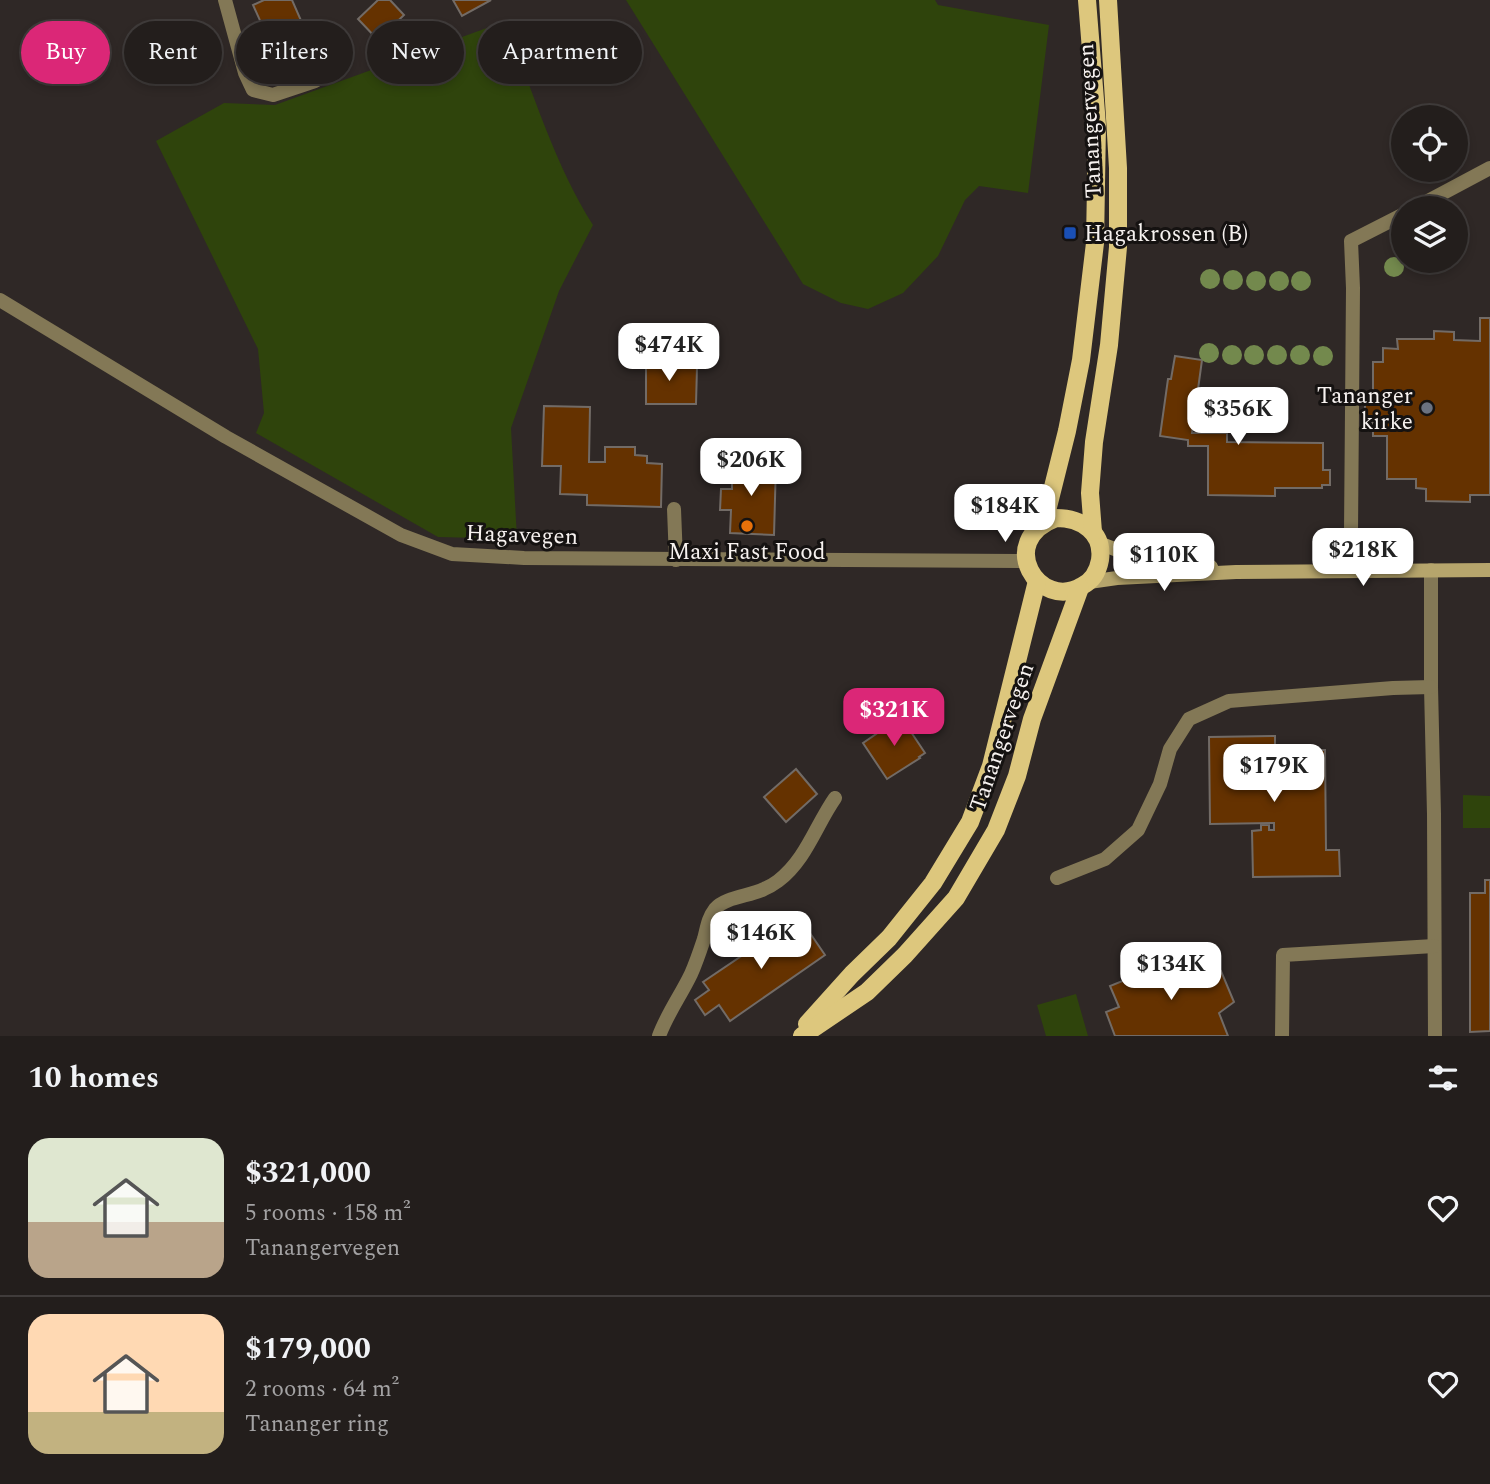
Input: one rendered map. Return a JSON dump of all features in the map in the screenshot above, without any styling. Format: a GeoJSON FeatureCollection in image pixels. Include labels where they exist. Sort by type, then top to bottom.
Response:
{"type":"FeatureCollection","features":[{"type":"Feature","properties":{"kind":"main road","name":"Tanangervegen"},"geometry":{"type":"LineString","coordinates":[[1044,523],[1081,360],[1095,243],[1097,124],[1087,0]]}},
{"type":"Feature","properties":{"kind":"main road","name":"Tanangervegen"},"geometry":{"type":"LineString","coordinates":[[1096,537],[1090,493],[1094,442],[1109,345],[1118,247],[1118,168],[1108,0]]}},
{"type":"Feature","properties":{"kind":"main road"},"geometry":{"type":"LineString","coordinates":[[1236,572],[1117,550],[1096,537],[1083,523],[1070,518],[1056,518],[1044,523],[1033,533],[1027,545],[1025,561],[1037,581],[1050,589],[1065,592],[1117,578],[1236,572],[1490,570]]}},
{"type":"Feature","properties":{"kind":"main road"},"geometry":{"type":"LineString","coordinates":[[1084,585],[1099,564],[1101,554],[1096,537]]}},
{"type":"Feature","properties":{"kind":"main road","name":"Tanangervegen"},"geometry":{"type":"LineString","coordinates":[[796,1036],[889,938],[933,883],[970,822],[991,766],[1037,581]]}},
{"type":"Feature","properties":{"kind":"main road","name":"Tanangervegen"},"geometry":{"type":"LineString","coordinates":[[802,1036],[867,992],[957,898],[996,830],[1017,776],[1032,719],[1084,585]]}},
{"type":"Feature","properties":{"kind":"street"},"geometry":{"type":"LineString","coordinates":[[225,0],[236,40]]}},
{"type":"Feature","properties":{"kind":"street"},"geometry":{"type":"LineString","coordinates":[[250,84],[253,90],[273,94],[305,84]]}},
{"type":"Feature","properties":{"kind":"street"},"geometry":{"type":"LineString","coordinates":[[1438,196],[1490,168]]}},
{"type":"Feature","properties":{"kind":"street"},"geometry":{"type":"LineString","coordinates":[[1351,531],[1351,241],[1391,221]]}},
{"type":"Feature","properties":{"kind":"street","name":"Hagavegen"},"geometry":{"type":"LineString","coordinates":[[0,300],[226,437],[401,535],[452,554],[676,560],[1025,561]]}},
{"type":"Feature","properties":{"kind":"street"},"geometry":{"type":"LineString","coordinates":[[674,509],[676,560]]}},
{"type":"Feature","properties":{"kind":"street"},"geometry":{"type":"LineString","coordinates":[[1432,570],[1435,1036]]}},
{"type":"Feature","properties":{"kind":"street"},"geometry":{"type":"LineString","coordinates":[[1057,878],[1105,859],[1138,830],[1160,784],[1170,749],[1189,719],[1229,701],[1431,687]]}},
{"type":"Feature","properties":{"kind":"street"},"geometry":{"type":"LineString","coordinates":[[659,1036],[691,975],[707,924],[715,909],[727,901],[764,889],[792,868],[803,855],[835,798]]}},
{"type":"Feature","properties":{"kind":"street"},"geometry":{"type":"LineString","coordinates":[[1282,1036],[1283,955],[1434,946]]}},
{"type":"Feature","properties":{"kind":"green space"},"geometry":{"type":"Polygon","coordinates":[[[626,0],[935,0],[938,5],[1049,25],[1028,193],[979,186],[965,200],[938,256],[903,293],[868,309],[841,303],[803,284],[642,26],[642,21],[639,21],[626,0]]]}},
{"type":"Feature","properties":{"kind":"green space"},"geometry":{"type":"Polygon","coordinates":[[[478,31],[478,84],[529,84],[555,152],[593,225],[559,291],[511,428],[517,539],[438,537],[256,433],[264,413],[258,349],[156,141],[224,103],[275,105],[333,84],[353,84],[353,77],[367,72],[367,84],[464,84],[464,36],[478,31]]]}},
{"type":"Feature","properties":{"kind":"green space"},"geometry":{"type":"Polygon","coordinates":[[[1463,795],[1490,796],[1490,828],[1463,828],[1463,795]]]}},
{"type":"Feature","properties":{"kind":"green space"},"geometry":{"type":"Polygon","coordinates":[[[1076,994],[1088,1036],[1046,1036],[1037,1005],[1076,994]]]}},
{"type":"Feature","properties":{"kind":"building"},"geometry":{"type":"Polygon","coordinates":[[[264,0],[292,0],[301,21],[260,21],[253,5],[264,0]]]}},
{"type":"Feature","properties":{"kind":"building"},"geometry":{"type":"Polygon","coordinates":[[[378,0],[390,0],[404,15],[398,21],[367,21],[367,28],[358,19],[378,0]]]}},
{"type":"Feature","properties":{"kind":"building"},"geometry":{"type":"Polygon","coordinates":[[[453,0],[491,0],[462,16],[453,0]]]}},
{"type":"Feature","properties":{"kind":"building","name":"Tananger kirke"},"geometry":{"type":"Polygon","coordinates":[[[1480,318],[1490,318],[1490,495],[1470,495],[1470,502],[1426,501],[1426,489],[1416,488],[1416,479],[1387,479],[1387,436],[1373,436],[1373,422],[1365,422],[1365,393],[1373,393],[1373,362],[1383,362],[1383,348],[1398,349],[1397,339],[1434,339],[1434,331],[1454,332],[1454,340],[1480,341],[1480,318]]]}},
{"type":"Feature","properties":{"kind":"building"},"geometry":{"type":"Polygon","coordinates":[[[646,354],[663,354],[663,367],[697,367],[696,404],[646,404],[646,354]]]}},
{"type":"Feature","properties":{"kind":"building"},"geometry":{"type":"Polygon","coordinates":[[[1175,356],[1202,360],[1192,433],[1227,433],[1227,442],[1323,443],[1323,470],[1330,470],[1330,485],[1322,485],[1322,488],[1275,488],[1275,496],[1208,495],[1208,446],[1188,446],[1188,440],[1160,436],[1168,379],[1171,379],[1175,356]]]}},
{"type":"Feature","properties":{"kind":"building"},"geometry":{"type":"Polygon","coordinates":[[[544,406],[590,407],[589,462],[605,462],[605,447],[635,447],[635,455],[647,456],[647,463],[662,464],[661,507],[587,505],[587,495],[560,494],[561,466],[542,466],[544,406]]]}},
{"type":"Feature","properties":{"kind":"building"},"geometry":{"type":"Polygon","coordinates":[[[732,462],[776,463],[774,535],[730,533],[731,510],[720,510],[721,489],[732,489],[732,462]]]}},
{"type":"Feature","properties":{"kind":"building"},"geometry":{"type":"Polygon","coordinates":[[[901,717],[925,753],[887,779],[863,743],[901,717]]]}},
{"type":"Feature","properties":{"kind":"building"},"geometry":{"type":"Polygon","coordinates":[[[1275,736],[1275,750],[1325,750],[1326,850],[1339,850],[1340,876],[1253,877],[1252,831],[1261,830],[1261,825],[1269,825],[1269,830],[1274,830],[1274,823],[1210,824],[1209,737],[1275,736]]]}},
{"type":"Feature","properties":{"kind":"building"},"geometry":{"type":"Polygon","coordinates":[[[796,769],[817,794],[786,822],[764,797],[796,769]]]}},
{"type":"Feature","properties":{"kind":"building"},"geometry":{"type":"Polygon","coordinates":[[[1485,880],[1490,880],[1490,1031],[1470,1032],[1470,893],[1485,893],[1485,880]]]}},
{"type":"Feature","properties":{"kind":"building"},"geometry":{"type":"Polygon","coordinates":[[[799,917],[825,955],[730,1021],[719,1005],[705,1015],[695,1000],[709,990],[703,982],[799,917]]]}},
{"type":"Feature","properties":{"kind":"building"},"geometry":{"type":"Polygon","coordinates":[[[1194,952],[1204,978],[1221,971],[1234,1002],[1219,1013],[1228,1036],[1115,1036],[1106,1012],[1119,1007],[1110,986],[1194,952]]]}},
{"type":"Feature","properties":{"kind":"place","name":"Hagakrossen (B)"},"geometry":{"type":"Point","coordinates":[1070,233]}},
{"type":"Feature","properties":{"kind":"place","name":"Tananger kirke"},"geometry":{"type":"Point","coordinates":[1427,408]}},
{"type":"Feature","properties":{"kind":"place","name":"Maxi Fast Food"},"geometry":{"type":"Point","coordinates":[747,526]}}]}
